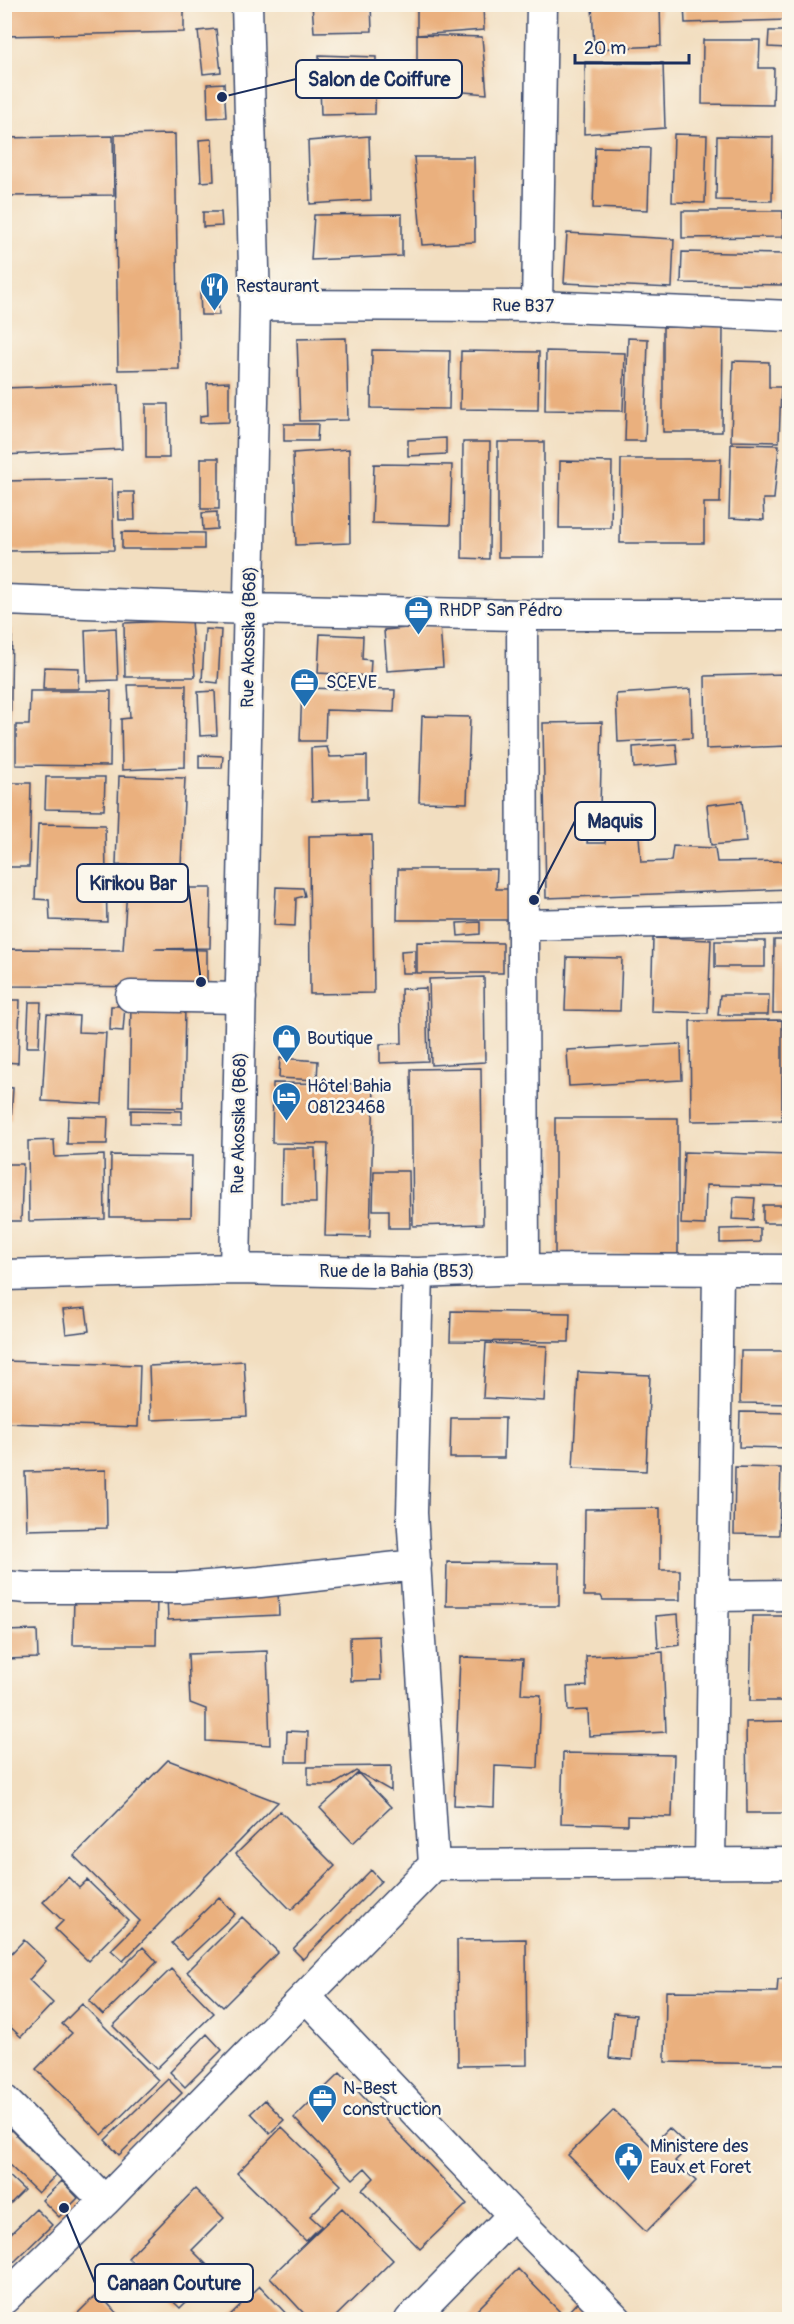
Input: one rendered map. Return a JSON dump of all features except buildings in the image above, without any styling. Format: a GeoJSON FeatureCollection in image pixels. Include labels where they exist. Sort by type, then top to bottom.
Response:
{"type":"FeatureCollection","features":[{"type":"Feature","properties":{"kind":"street","name":"Rue Akossika (B68)"},"geometry":{"type":"LineString","coordinates":[[235,1269],[255,305],[247,4]]}},
{"type":"Feature","properties":{"kind":"street"},"geometry":{"type":"LineString","coordinates":[[537,306],[542,4]]}},
{"type":"Feature","properties":{"kind":"street","name":"Rue B37"},"geometry":{"type":"LineString","coordinates":[[255,305],[537,306],[789,316]]}},
{"type":"Feature","properties":{"kind":"street"},"geometry":{"type":"LineString","coordinates":[[4,600],[249,609],[522,615],[789,615]]}},
{"type":"Feature","properties":{"kind":"street"},"geometry":{"type":"LineString","coordinates":[[522,615],[524,1269]]}},
{"type":"Feature","properties":{"kind":"street"},"geometry":{"type":"LineString","coordinates":[[524,925],[789,919]]}},
{"type":"Feature","properties":{"kind":"street"},"geometry":{"type":"LineString","coordinates":[[131,996],[241,998]]}},
{"type":"Feature","properties":{"kind":"street","name":"Rue de la Bahia (B53)"},"geometry":{"type":"LineString","coordinates":[[4,1275],[235,1269],[418,1273],[524,1269],[789,1270]]}},
{"type":"Feature","properties":{"kind":"street"},"geometry":{"type":"LineString","coordinates":[[710,1863],[718,1270]]}},
{"type":"Feature","properties":{"kind":"street"},"geometry":{"type":"LineString","coordinates":[[418,1273],[412,1513],[434,1864]]}},
{"type":"Feature","properties":{"kind":"street"},"geometry":{"type":"LineString","coordinates":[[4,1586],[182,1588],[416,1565]]}},
{"type":"Feature","properties":{"kind":"street"},"geometry":{"type":"LineString","coordinates":[[714,1596],[789,1595]]}},
{"type":"Feature","properties":{"kind":"street"},"geometry":{"type":"LineString","coordinates":[[4,2299],[105,2200],[434,1864],[789,1863]]}},
{"type":"Feature","properties":{"kind":"street"},"geometry":{"type":"LineString","coordinates":[[306,1996],[513,2215],[617,2319]]}},
{"type":"Feature","properties":{"kind":"street"},"geometry":{"type":"LineString","coordinates":[[4,2100],[105,2200]]}},
{"type":"Feature","properties":{"kind":"street"},"geometry":{"type":"LineString","coordinates":[[410,2319],[513,2215]]}},
{"type":"Feature","properties":{"kind":"place","name":"Salon de Coiffure"},"geometry":{"type":"Point","coordinates":[222,97]}},
{"type":"Feature","properties":{"kind":"place","name":"Restaurant"},"geometry":{"type":"Point","coordinates":[215,312]}},
{"type":"Feature","properties":{"kind":"place","name":"RHDP San Pédro"},"geometry":{"type":"Point","coordinates":[418,636]}},
{"type":"Feature","properties":{"kind":"place","name":"SCEVE"},"geometry":{"type":"Point","coordinates":[305,708]}},
{"type":"Feature","properties":{"kind":"place","name":"Maquis"},"geometry":{"type":"Point","coordinates":[534,900]}},
{"type":"Feature","properties":{"kind":"place","name":"Kirikou Bar"},"geometry":{"type":"Point","coordinates":[201,982]}},
{"type":"Feature","properties":{"kind":"place","name":"Boutique"},"geometry":{"type":"Point","coordinates":[286,1064]}},
{"type":"Feature","properties":{"kind":"place","name":"Hôtel Bahia 08123468"},"geometry":{"type":"Point","coordinates":[286,1122]}},
{"type":"Feature","properties":{"kind":"place","name":"N-Best construction"},"geometry":{"type":"Point","coordinates":[322,2124]}},
{"type":"Feature","properties":{"kind":"place","name":"Ministere des Eaux et Foret"},"geometry":{"type":"Point","coordinates":[629,2182]}},
{"type":"Feature","properties":{"kind":"place","name":"Canaan Couture"},"geometry":{"type":"Point","coordinates":[64,2208]}}]}
